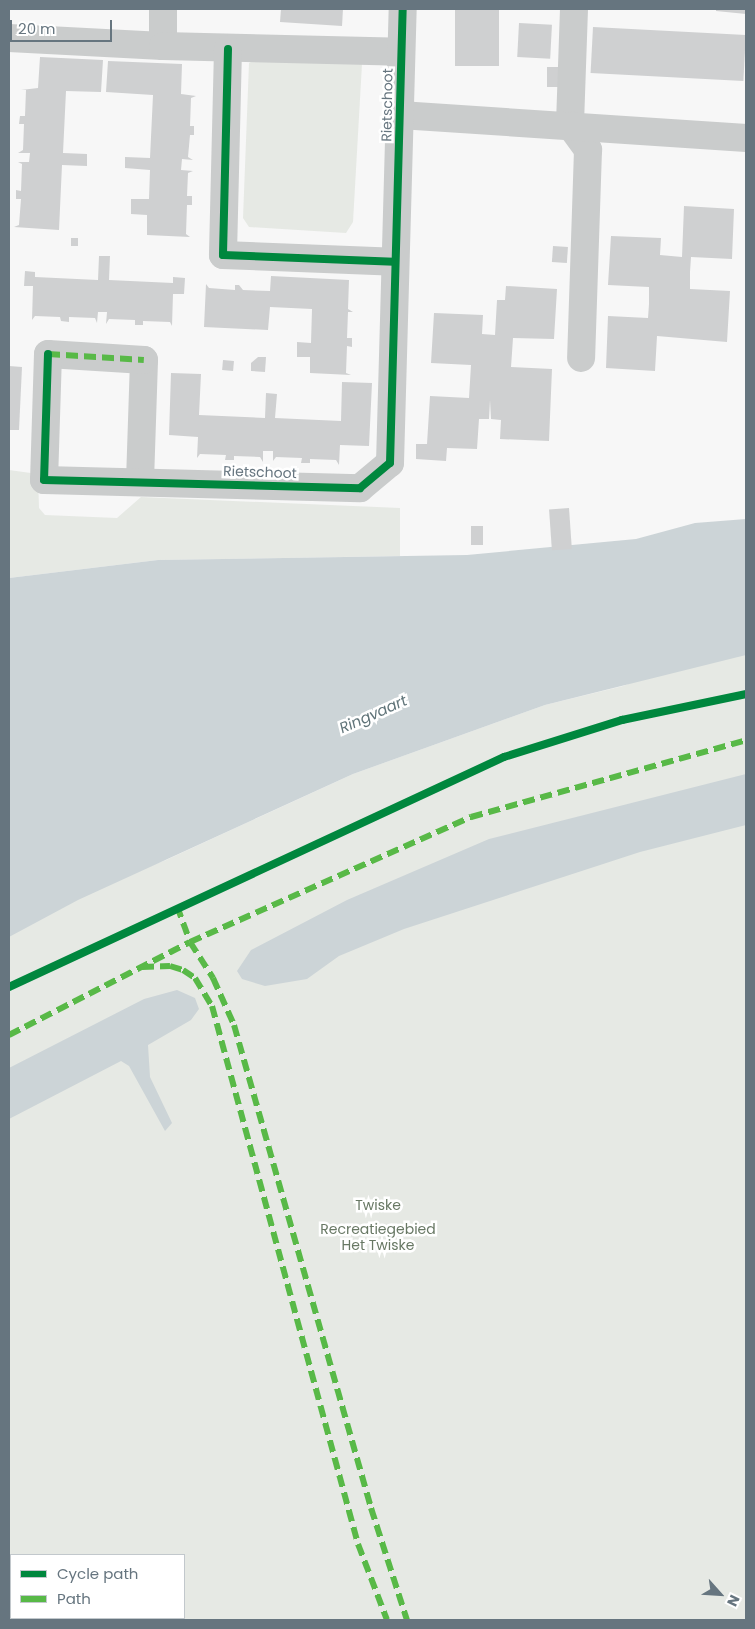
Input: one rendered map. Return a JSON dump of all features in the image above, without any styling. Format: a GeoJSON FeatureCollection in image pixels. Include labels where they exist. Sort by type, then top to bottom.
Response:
{"type":"FeatureCollection","features":[{"type":"Feature","properties":{"kind":"street"},"geometry":{"type":"LineString","coordinates":[[163,9],[163,46]]}},
{"type":"Feature","properties":{"kind":"street","name":"Rietschoot"},"geometry":{"type":"LineString","coordinates":[[140,481],[144,360],[48,354],[44,480],[360,488],[390,463],[394,262],[403,9]]}},
{"type":"Feature","properties":{"kind":"street"},"geometry":{"type":"LineString","coordinates":[[574,9],[570,125],[588,150],[580,358]]}},
{"type":"Feature","properties":{"kind":"street","name":"Rietschoot"},"geometry":{"type":"LineString","coordinates":[[9,38],[228,49],[401,52]]}},
{"type":"Feature","properties":{"kind":"street"},"geometry":{"type":"LineString","coordinates":[[228,49],[223,254],[394,262]]}},
{"type":"Feature","properties":{"kind":"street","name":"Rietschoot"},"geometry":{"type":"LineString","coordinates":[[400,115],[746,138]]}},
{"type":"Feature","properties":{"kind":"green space"},"geometry":{"type":"Polygon","coordinates":[[[260,57],[362,64],[353,222],[346,233],[249,227],[243,218],[249,63],[260,57]]]}},
{"type":"Feature","properties":{"kind":"green space"},"geometry":{"type":"Polygon","coordinates":[[[9,470],[38,474],[39,508],[45,515],[117,518],[141,497],[400,508],[400,556],[158,560],[9,578],[9,470]]]}},
{"type":"Feature","properties":{"kind":"green space","name":"Twiske"},"geometry":{"type":"Polygon","coordinates":[[[746,639],[746,1620],[9,1620],[9,919],[166,860],[353,774],[545,705],[623,686],[746,639]]]}},
{"type":"Feature","properties":{"kind":"water","name":"Ringvaart"},"geometry":{"type":"Polygon","coordinates":[[[746,519],[746,655],[545,705],[353,774],[78,900],[9,937],[9,578],[158,560],[467,555],[636,539],[695,523],[746,519]]]}},
{"type":"Feature","properties":{"kind":"water"},"geometry":{"type":"Polygon","coordinates":[[[746,774],[746,825],[640,852],[404,929],[339,956],[307,979],[265,986],[242,979],[237,971],[251,950],[347,900],[489,839],[746,774]]]}},
{"type":"Feature","properties":{"kind":"water"},"geometry":{"type":"Polygon","coordinates":[[[177,990],[195,998],[199,1009],[191,1020],[148,1045],[150,1077],[172,1123],[165,1131],[129,1066],[121,1061],[9,1119],[9,1068],[144,999],[177,990]]]}},
{"type":"Feature","properties":{"kind":"building"},"geometry":{"type":"Polygon","coordinates":[[[281,9],[343,9],[342,26],[280,22],[281,9]]]}},
{"type":"Feature","properties":{"kind":"building"},"geometry":{"type":"Polygon","coordinates":[[[455,9],[499,9],[499,66],[455,66],[455,9]]]}},
{"type":"Feature","properties":{"kind":"building"},"geometry":{"type":"Polygon","coordinates":[[[716,9],[746,9],[746,14],[716,11],[716,9]]]}},
{"type":"Feature","properties":{"kind":"building"},"geometry":{"type":"Polygon","coordinates":[[[519,23],[552,25],[550,59],[517,57],[519,23]]]}},
{"type":"Feature","properties":{"kind":"building"},"geometry":{"type":"Polygon","coordinates":[[[593,27],[746,35],[743,81],[591,73],[593,27]]]}},
{"type":"Feature","properties":{"kind":"building"},"geometry":{"type":"Polygon","coordinates":[[[40,57],[103,60],[101,92],[66,91],[63,153],[87,154],[87,166],[62,165],[59,230],[14,227],[19,225],[21,199],[16,199],[16,190],[21,191],[22,164],[18,162],[29,162],[30,153],[18,153],[23,150],[24,124],[19,124],[20,116],[25,116],[26,90],[21,90],[38,88],[40,57]]]}},
{"type":"Feature","properties":{"kind":"building"},"geometry":{"type":"Polygon","coordinates":[[[108,61],[182,64],[181,94],[196,96],[191,98],[190,126],[194,126],[194,135],[190,135],[188,157],[193,160],[182,159],[181,170],[193,171],[188,173],[187,196],[192,196],[192,205],[187,205],[186,234],[190,237],[147,235],[147,215],[131,214],[131,199],[149,199],[150,170],[125,168],[125,157],[150,158],[153,95],[106,92],[108,61]]]}},
{"type":"Feature","properties":{"kind":"building"},"geometry":{"type":"Polygon","coordinates":[[[547,67],[565,67],[565,87],[547,87],[547,67]]]}},
{"type":"Feature","properties":{"kind":"building"},"geometry":{"type":"Polygon","coordinates":[[[684,206],[734,209],[732,259],[691,257],[690,272],[690,289],[730,291],[727,342],[657,336],[655,371],[606,368],[608,316],[648,318],[649,304],[649,287],[608,285],[611,236],[661,238],[660,255],[682,257],[684,206]]]}},
{"type":"Feature","properties":{"kind":"building"},"geometry":{"type":"Polygon","coordinates":[[[71,238],[78,238],[78,246],[71,246],[71,238]]]}},
{"type":"Feature","properties":{"kind":"building"},"geometry":{"type":"Polygon","coordinates":[[[553,246],[568,247],[567,263],[552,262],[553,246]]]}},
{"type":"Feature","properties":{"kind":"building"},"geometry":{"type":"Polygon","coordinates":[[[99,256],[110,256],[109,280],[173,283],[173,277],[185,278],[184,294],[173,294],[172,326],[170,322],[143,321],[143,325],[135,325],[135,320],[109,319],[106,324],[107,312],[98,312],[97,323],[95,318],[69,317],[69,322],[61,321],[60,317],[35,316],[32,320],[33,286],[24,286],[25,271],[35,272],[35,277],[98,280],[99,256]]]}},
{"type":"Feature","properties":{"kind":"building"},"geometry":{"type":"Polygon","coordinates":[[[271,276],[349,280],[348,309],[353,312],[348,312],[347,338],[352,338],[352,347],[347,346],[346,373],[351,375],[310,373],[310,357],[297,357],[297,342],[311,343],[312,309],[270,307],[268,330],[204,327],[206,284],[209,288],[235,290],[235,285],[239,285],[243,290],[270,291],[271,276]]]}},
{"type":"Feature","properties":{"kind":"building"},"geometry":{"type":"Polygon","coordinates":[[[506,286],[557,289],[554,339],[513,338],[511,367],[552,369],[549,441],[500,439],[501,420],[491,419],[490,400],[489,419],[479,419],[477,449],[447,448],[446,461],[416,459],[416,444],[427,444],[430,396],[469,398],[471,365],[431,363],[434,313],[483,315],[482,334],[495,335],[497,300],[505,300],[506,286]]]}},
{"type":"Feature","properties":{"kind":"building"},"geometry":{"type":"Polygon","coordinates":[[[258,357],[266,357],[265,372],[251,371],[251,363],[258,357]]]}},
{"type":"Feature","properties":{"kind":"building"},"geometry":{"type":"Polygon","coordinates":[[[223,360],[234,361],[233,371],[222,370],[223,360]]]}},
{"type":"Feature","properties":{"kind":"building"},"geometry":{"type":"Polygon","coordinates":[[[9,366],[22,367],[19,430],[9,430],[9,366]]]}},
{"type":"Feature","properties":{"kind":"building"},"geometry":{"type":"Polygon","coordinates":[[[171,373],[201,374],[199,415],[265,418],[266,393],[277,394],[275,418],[341,421],[342,382],[372,383],[369,446],[340,445],[339,465],[336,460],[310,459],[310,463],[301,463],[302,458],[276,457],[273,461],[273,451],[263,451],[263,462],[260,457],[234,456],[234,460],[225,460],[226,455],[200,454],[197,458],[198,437],[169,435],[171,373]]]}},
{"type":"Feature","properties":{"kind":"building"},"geometry":{"type":"Polygon","coordinates":[[[569,508],[572,549],[552,550],[549,509],[569,508]]]}},
{"type":"Feature","properties":{"kind":"building"},"geometry":{"type":"Polygon","coordinates":[[[471,526],[483,526],[483,545],[471,545],[471,526]]]}},
{"type":"Feature","properties":{"kind":"marked path"},"geometry":{"type":"LineString","coordinates":[[48,354],[144,360]]}},
{"type":"Feature","properties":{"kind":"marked path"},"geometry":{"type":"LineString","coordinates":[[9,1035],[190,942],[471,817],[746,740]]}},
{"type":"Feature","properties":{"kind":"marked path"},"geometry":{"type":"LineString","coordinates":[[177,906],[190,942],[213,978],[234,1025],[371,1508],[407,1620]]}},
{"type":"Feature","properties":{"kind":"marked path"},"geometry":{"type":"LineString","coordinates":[[142,967],[170,966],[183,970],[195,978],[212,1006],[358,1544],[387,1620]]}},
{"type":"Feature","properties":{"kind":"cycle path"},"geometry":{"type":"LineString","coordinates":[[48,354],[44,480],[360,488],[390,463],[403,9]]}},
{"type":"Feature","properties":{"kind":"cycle path"},"geometry":{"type":"LineString","coordinates":[[228,49],[223,255],[394,262]]}},
{"type":"Feature","properties":{"kind":"cycle path"},"geometry":{"type":"LineString","coordinates":[[9,987],[504,757],[622,720],[746,694]]}},
{"type":"Feature","properties":{"kind":"park label","name":"Recreatiegebied Het Twiske"},"geometry":{"type":"Point","coordinates":[378,1238]}}]}
